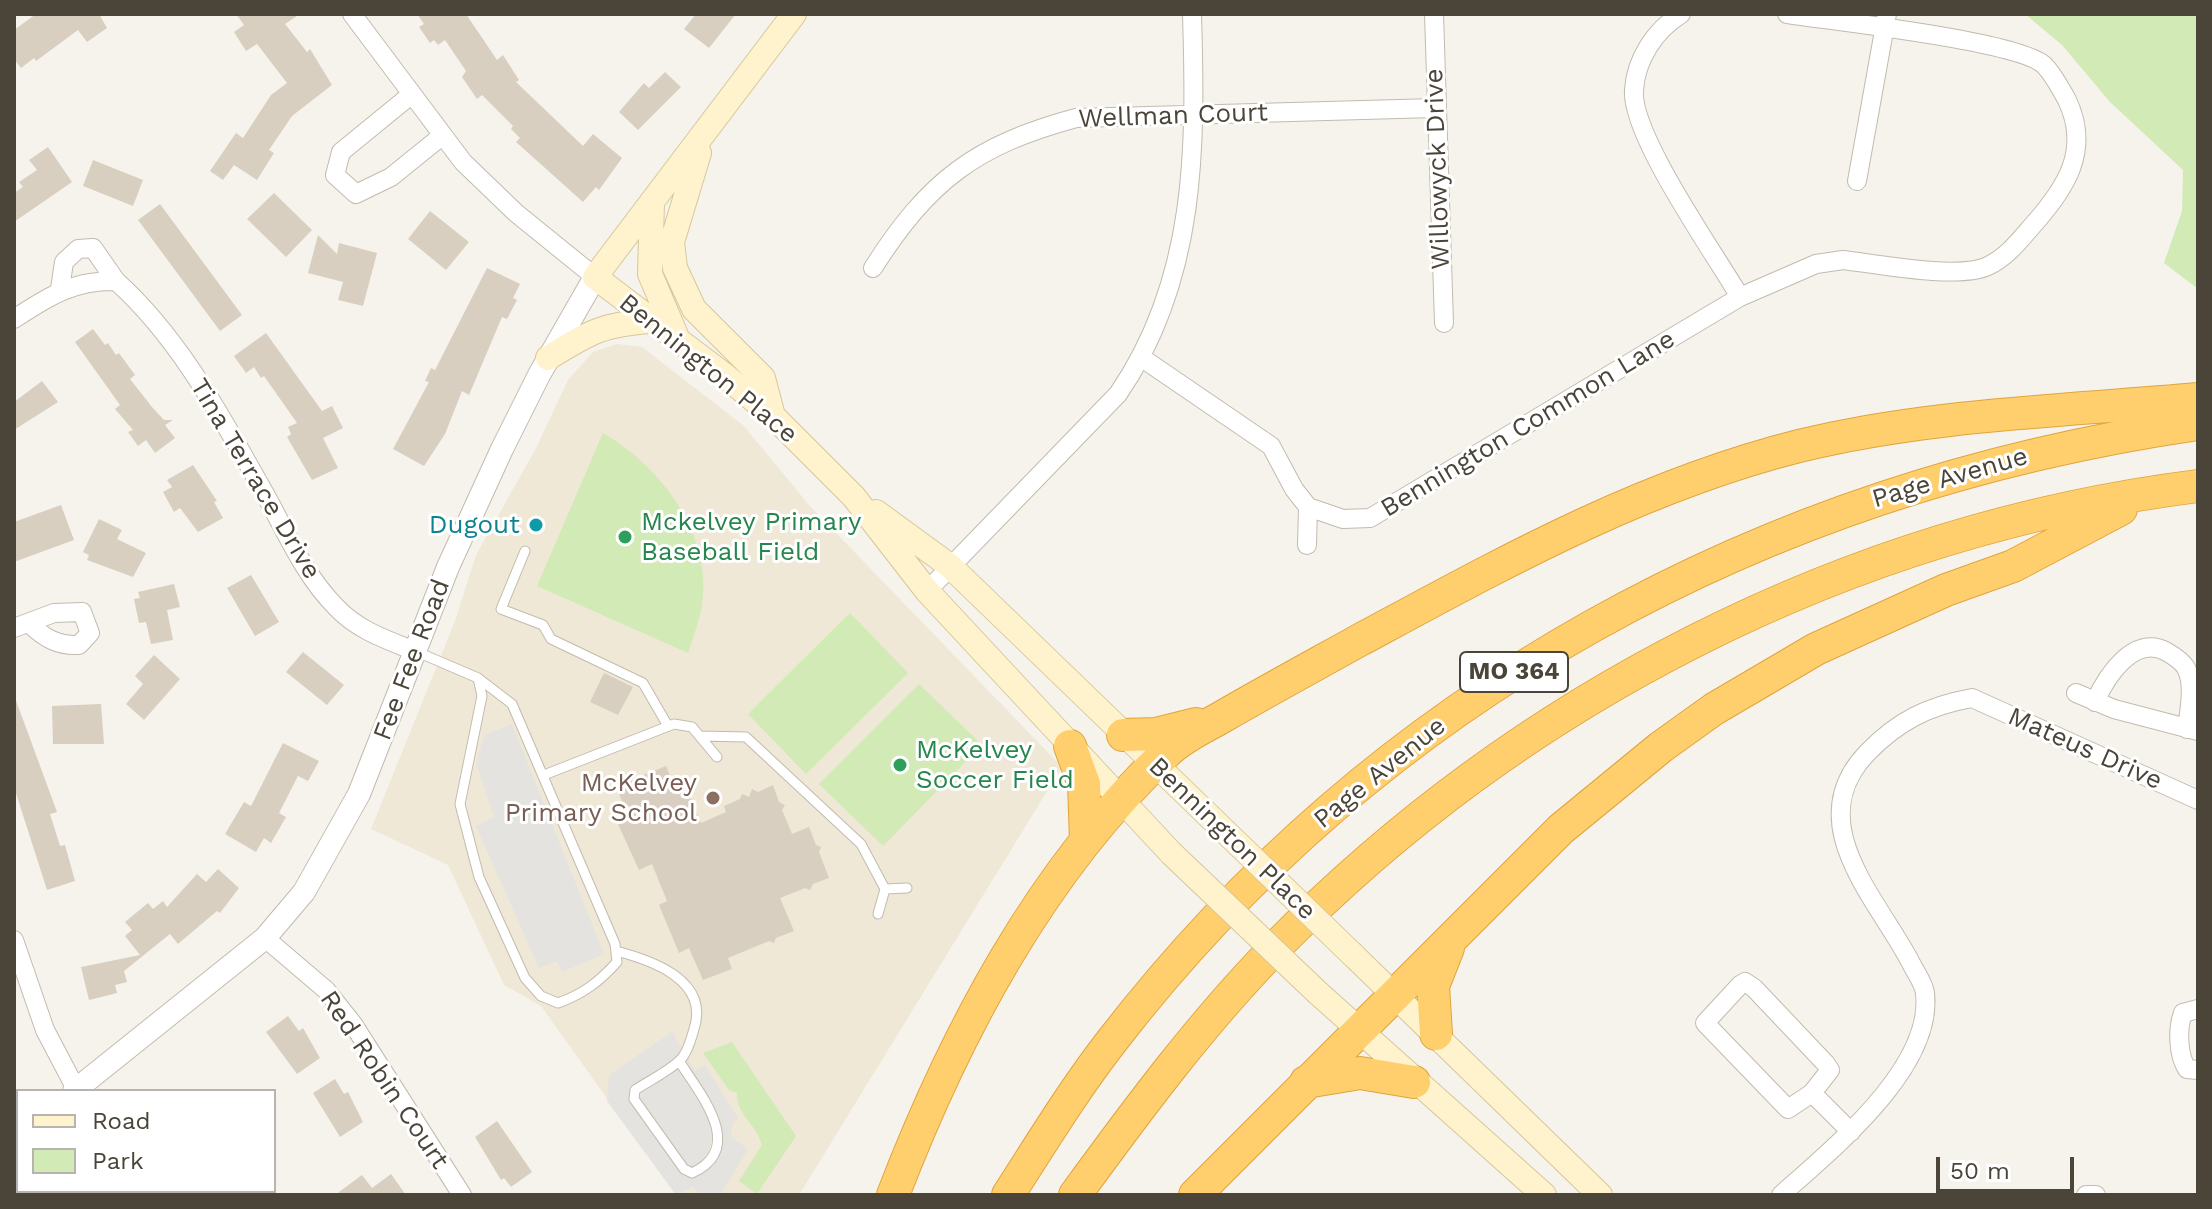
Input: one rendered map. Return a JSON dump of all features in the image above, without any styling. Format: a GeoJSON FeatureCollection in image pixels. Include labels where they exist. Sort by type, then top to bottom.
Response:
{"type":"FeatureCollection","features":[{"type":"Feature","properties":{"kind":"highway"},"geometry":{"type":"LineString","coordinates":[[893,1195],[944,1072],[974,1013],[1017,941],[1086,841],[1120,800],[1175,744],[1564,531],[1647,494],[1708,472],[1801,445],[1884,429],[2198,399]]}},
{"type":"Feature","properties":{"kind":"highway","name":"Page Avenue"},"geometry":{"type":"LineString","coordinates":[[1008,1195],[1110,1043],[1203,934],[1297,840],[1347,797],[1508,676],[1685,576],[1872,499],[2070,445],[2198,424]]}},
{"type":"Feature","properties":{"kind":"highway","name":"MO 364"},"geometry":{"type":"LineString","coordinates":[[1075,1195],[1193,1039],[1273,950],[1381,849],[1484,768],[1541,729],[1608,688],[1713,631],[1836,578],[1958,536],[2152,492],[2198,486]]}},
{"type":"Feature","properties":{"kind":"highway"},"geometry":{"type":"LineString","coordinates":[[1195,1195],[1523,865],[1608,787],[1714,709],[1816,649],[1946,590],[2013,566],[2152,492]]}},
{"type":"Feature","properties":{"kind":"highway"},"geometry":{"type":"LineString","coordinates":[[1123,735],[1156,734],[1222,717]]}},
{"type":"Feature","properties":{"kind":"highway"},"geometry":{"type":"LineString","coordinates":[[1070,746],[1084,784],[1086,841]]}},
{"type":"Feature","properties":{"kind":"highway"},"geometry":{"type":"LineString","coordinates":[[1436,1034],[1433,986],[1452,938]]}},
{"type":"Feature","properties":{"kind":"highway"},"geometry":{"type":"LineString","coordinates":[[1306,1082],[1343,1074],[1372,1073],[1414,1082]]}},
{"type":"Feature","properties":{"kind":"main road","name":"Fee Fee Road"},"geometry":{"type":"LineString","coordinates":[[595,277],[794,14]]}},
{"type":"Feature","properties":{"kind":"main road"},"geometry":{"type":"LineString","coordinates":[[705,135],[672,242],[675,268],[694,309],[763,378],[773,416]]}},
{"type":"Feature","properties":{"kind":"main road"},"geometry":{"type":"LineString","coordinates":[[652,203],[650,274],[679,341]]}},
{"type":"Feature","properties":{"kind":"main road","name":"Bennington Place"},"geometry":{"type":"LineString","coordinates":[[595,277],[773,416],[854,497],[927,591],[1171,853],[1357,1030],[1544,1195]]}},
{"type":"Feature","properties":{"kind":"main road"},"geometry":{"type":"LineString","coordinates":[[548,358],[592,330],[615,323],[652,321]]}},
{"type":"Feature","properties":{"kind":"main road","name":"Bennington Place"},"geometry":{"type":"LineString","coordinates":[[854,497],[950,566],[1600,1195]]}},
{"type":"Feature","properties":{"kind":"street"},"geometry":{"type":"LineString","coordinates":[[352,14],[463,162],[508,205],[595,277]]}},
{"type":"Feature","properties":{"kind":"street"},"geometry":{"type":"LineString","coordinates":[[927,591],[1118,394],[1142,358],[1173,274],[1186,224],[1195,113],[1192,14]]}},
{"type":"Feature","properties":{"kind":"street","name":"Willowyck Drive"},"geometry":{"type":"LineString","coordinates":[[1434,14],[1444,323]]}},
{"type":"Feature","properties":{"kind":"street"},"geometry":{"type":"LineString","coordinates":[[1681,14],[1658,31],[1643,58],[1633,91],[1641,131],[1740,297]]}},
{"type":"Feature","properties":{"kind":"street","name":"Bennington Common Lane"},"geometry":{"type":"LineString","coordinates":[[1308,507],[1343,519],[1370,518],[1740,297],[1826,262],[1947,271],[1987,267],[2013,249],[2060,195],[2076,152],[2079,130],[2061,89],[2043,64],[2004,48],[1886,21],[1787,14]]}},
{"type":"Feature","properties":{"kind":"street"},"geometry":{"type":"LineString","coordinates":[[1857,181],[1886,21]]}},
{"type":"Feature","properties":{"kind":"street"},"geometry":{"type":"LineString","coordinates":[[412,94],[341,152],[335,175],[356,194],[391,177],[443,135]]}},
{"type":"Feature","properties":{"kind":"street","name":"Wellman Court"},"geometry":{"type":"LineString","coordinates":[[873,268],[905,218],[955,171],[973,156],[1023,132],[1076,118],[1435,108]]}},
{"type":"Feature","properties":{"kind":"street","name":"Tina Terrace Drive"},"geometry":{"type":"LineString","coordinates":[[60,289],[64,262],[78,249],[93,248],[116,281],[140,302],[231,433],[297,553],[336,608],[373,635],[415,651]]}},
{"type":"Feature","properties":{"kind":"street","name":"Fee Fee Road"},"geometry":{"type":"LineString","coordinates":[[76,1089],[265,938],[304,892],[359,794],[448,567],[548,358],[595,277]]}},
{"type":"Feature","properties":{"kind":"street"},"geometry":{"type":"LineString","coordinates":[[14,319],[60,289],[88,280],[116,281]]}},
{"type":"Feature","properties":{"kind":"street"},"geometry":{"type":"LineString","coordinates":[[1142,358],[1271,446],[1294,489],[1308,507],[1307,545]]}},
{"type":"Feature","properties":{"kind":"street"},"geometry":{"type":"LineString","coordinates":[[2076,693],[2095,702],[2192,730],[2190,682],[2186,668],[2164,650],[2152,646],[2138,651],[2116,666],[2095,702]]}},
{"type":"Feature","properties":{"kind":"street","name":"Mateus Drive"},"geometry":{"type":"LineString","coordinates":[[1851,1132],[1907,1061],[1920,1028],[1925,992],[1902,945],[1871,901],[1851,861],[1840,821],[1844,791],[1856,764],[1906,719],[1937,705],[1972,698],[2198,800]]}},
{"type":"Feature","properties":{"kind":"street","name":"Red Robin Court"},"geometry":{"type":"LineString","coordinates":[[265,938],[326,990],[353,1024],[462,1195]]}},
{"type":"Feature","properties":{"kind":"street"},"geometry":{"type":"LineString","coordinates":[[14,940],[45,1030],[74,1089]]}},
{"type":"Feature","properties":{"kind":"street"},"geometry":{"type":"LineString","coordinates":[[1745,982],[1754,988],[1826,1064],[1830,1070],[1812,1093],[1788,1109],[1705,1023],[1740,985],[1745,982]]}},
{"type":"Feature","properties":{"kind":"street"},"geometry":{"type":"LineString","coordinates":[[2198,1009],[2183,1013],[2179,1023],[2181,1061],[2187,1069],[2198,1070]]}},
{"type":"Feature","properties":{"kind":"street"},"geometry":{"type":"LineString","coordinates":[[1781,1195],[1851,1132],[1812,1093]]}},
{"type":"Feature","properties":{"kind":"street"},"geometry":{"type":"LineString","coordinates":[[2086,1195],[2096,1195]]}},
{"type":"Feature","properties":{"kind":"lane"},"geometry":{"type":"LineString","coordinates":[[525,551],[501,609],[543,625],[551,639],[643,683],[668,726]]}},
{"type":"Feature","properties":{"kind":"lane"},"geometry":{"type":"LineString","coordinates":[[415,651],[478,678],[512,704],[616,951],[617,962],[602,979],[582,994],[558,1003],[541,996],[525,978],[479,877],[460,804],[482,696],[478,678]]}},
{"type":"Feature","properties":{"kind":"lane"},"geometry":{"type":"LineString","coordinates":[[544,775],[668,726],[685,723],[717,757]]}},
{"type":"Feature","properties":{"kind":"lane"},"geometry":{"type":"LineString","coordinates":[[700,736],[746,737],[861,844],[885,889],[878,914]]}},
{"type":"Feature","properties":{"kind":"lane"},"geometry":{"type":"LineString","coordinates":[[885,889],[907,888]]}},
{"type":"Feature","properties":{"kind":"lane"},"geometry":{"type":"LineString","coordinates":[[616,951],[651,960],[678,976],[695,1001],[696,1024],[687,1051],[679,1061],[635,1090],[634,1099],[684,1169],[692,1173],[713,1159],[720,1139],[715,1119],[679,1061]]}},
{"type":"Feature","properties":{"kind":"shaded area","name":"McKelvey Primary School"},"geometry":{"type":"Polygon","coordinates":[[[617,344],[642,347],[744,426],[809,505],[1062,767],[799,1195],[676,1195],[541,1006],[504,985],[448,865],[371,829],[455,621],[476,555],[535,450],[568,380],[593,352],[617,344]]]}},
{"type":"Feature","properties":{"kind":"shaded area"},"geometry":{"type":"Polygon","coordinates":[[[512,724],[604,954],[562,972],[557,962],[539,968],[476,826],[494,817],[476,763],[484,735],[512,724]]]}},
{"type":"Feature","properties":{"kind":"shaded area"},"geometry":{"type":"Polygon","coordinates":[[[672,1032],[695,1071],[705,1065],[738,1118],[732,1125],[731,1137],[748,1149],[720,1195],[699,1195],[693,1187],[676,1195],[607,1101],[609,1075],[672,1032]]]}},
{"type":"Feature","properties":{"kind":"green space"},"geometry":{"type":"Polygon","coordinates":[[[2025,14],[2198,14],[2198,289],[2164,263],[2182,211],[2183,170],[2110,102],[2062,45],[2025,14]]]}},
{"type":"Feature","properties":{"kind":"green space","name":"Mckelvey Primary Baseball Field"},"geometry":{"type":"Polygon","coordinates":[[[603,433],[644,464],[663,484],[691,529],[703,579],[702,606],[688,653],[537,586],[603,433]]]}},
{"type":"Feature","properties":{"kind":"green space","name":"McKelvey Soccer Field"},"geometry":{"type":"Polygon","coordinates":[[[850,613],[908,673],[806,774],[748,714],[850,613]]]}},
{"type":"Feature","properties":{"kind":"green space","name":"McKelvey Soccer Field"},"geometry":{"type":"Polygon","coordinates":[[[919,684],[982,745],[883,846],[819,784],[919,684]]]}},
{"type":"Feature","properties":{"kind":"green space"},"geometry":{"type":"Polygon","coordinates":[[[732,1042],[796,1136],[757,1194],[739,1181],[762,1145],[740,1107],[737,1093],[729,1090],[703,1053],[732,1042]]]}},
{"type":"Feature","properties":{"kind":"building"},"geometry":{"type":"Polygon","coordinates":[[[36,14],[99,14],[107,28],[87,42],[78,30],[36,61],[34,58],[21,68],[14,59],[14,30],[36,14]]]}},
{"type":"Feature","properties":{"kind":"building"},"geometry":{"type":"Polygon","coordinates":[[[236,14],[300,14],[285,24],[307,52],[310,49],[332,85],[292,116],[269,150],[274,153],[257,180],[234,165],[223,180],[210,171],[236,133],[243,138],[271,95],[287,83],[257,44],[246,51],[234,32],[244,25],[236,14]]]}},
{"type":"Feature","properties":{"kind":"building"},"geometry":{"type":"Polygon","coordinates":[[[417,14],[466,14],[497,60],[503,55],[519,80],[516,82],[583,146],[593,134],[622,158],[599,190],[596,187],[583,202],[516,142],[520,138],[511,129],[513,126],[482,95],[477,99],[462,77],[466,71],[445,40],[438,45],[434,40],[430,43],[419,27],[424,24],[417,14]]]}},
{"type":"Feature","properties":{"kind":"building"},"geometry":{"type":"Polygon","coordinates":[[[696,14],[736,14],[709,48],[684,29],[696,14]]]}},
{"type":"Feature","properties":{"kind":"building"},"geometry":{"type":"Polygon","coordinates":[[[665,72],[681,87],[638,130],[619,112],[644,83],[649,88],[665,72]]]}},
{"type":"Feature","properties":{"kind":"building"},"geometry":{"type":"Polygon","coordinates":[[[48,147],[72,182],[14,222],[14,193],[23,187],[19,182],[37,170],[29,160],[48,147]]]}},
{"type":"Feature","properties":{"kind":"building"},"geometry":{"type":"Polygon","coordinates":[[[93,160],[143,180],[133,206],[83,186],[93,160]]]}},
{"type":"Feature","properties":{"kind":"building"},"geometry":{"type":"Polygon","coordinates":[[[274,193],[312,230],[286,257],[247,219],[274,193]]]}},
{"type":"Feature","properties":{"kind":"building"},"geometry":{"type":"Polygon","coordinates":[[[160,204],[242,315],[220,331],[138,220],[160,204]]]}},
{"type":"Feature","properties":{"kind":"building"},"geometry":{"type":"Polygon","coordinates":[[[430,211],[469,242],[446,270],[408,239],[430,211]]]}},
{"type":"Feature","properties":{"kind":"building"},"geometry":{"type":"Polygon","coordinates":[[[318,235],[337,254],[339,243],[377,253],[363,306],[338,300],[343,282],[308,273],[318,235]]]}},
{"type":"Feature","properties":{"kind":"building"},"geometry":{"type":"Polygon","coordinates":[[[487,268],[520,284],[513,298],[517,300],[507,319],[502,317],[469,395],[462,391],[445,434],[424,466],[393,449],[429,382],[425,381],[431,368],[435,370],[487,268]]]}},
{"type":"Feature","properties":{"kind":"building"},"geometry":{"type":"Polygon","coordinates":[[[93,329],[105,345],[108,343],[116,355],[119,353],[135,375],[130,379],[152,407],[164,420],[173,420],[165,425],[175,438],[155,453],[146,440],[138,446],[128,432],[133,430],[115,409],[120,405],[75,342],[93,329]]]}},
{"type":"Feature","properties":{"kind":"building"},"geometry":{"type":"Polygon","coordinates":[[[266,333],[322,411],[332,406],[343,428],[323,438],[338,468],[312,480],[287,437],[291,434],[288,427],[297,423],[264,376],[261,378],[254,367],[246,373],[234,356],[266,333]]]}},
{"type":"Feature","properties":{"kind":"building"},"geometry":{"type":"Polygon","coordinates":[[[42,381],[58,402],[14,430],[14,402],[42,381]]]}},
{"type":"Feature","properties":{"kind":"building"},"geometry":{"type":"Polygon","coordinates":[[[193,465],[217,501],[214,502],[223,518],[198,532],[180,508],[174,512],[163,492],[172,487],[167,480],[193,465]]]}},
{"type":"Feature","properties":{"kind":"building"},"geometry":{"type":"Polygon","coordinates":[[[61,505],[74,540],[14,562],[14,522],[61,505]]]}},
{"type":"Feature","properties":{"kind":"building"},"geometry":{"type":"Polygon","coordinates":[[[99,519],[122,530],[117,539],[146,553],[133,577],[87,560],[89,555],[83,552],[99,519]]]}},
{"type":"Feature","properties":{"kind":"building"},"geometry":{"type":"Polygon","coordinates":[[[251,575],[279,622],[255,636],[227,588],[251,575]]]}},
{"type":"Feature","properties":{"kind":"building"},"geometry":{"type":"Polygon","coordinates":[[[174,584],[180,607],[167,610],[173,640],[151,644],[146,622],[139,623],[134,599],[140,598],[138,592],[174,584]]]}},
{"type":"Feature","properties":{"kind":"building"},"geometry":{"type":"Polygon","coordinates":[[[303,652],[344,685],[327,705],[286,672],[303,652]]]}},
{"type":"Feature","properties":{"kind":"building"},"geometry":{"type":"Polygon","coordinates":[[[154,655],[180,679],[144,720],[126,704],[143,684],[135,676],[154,655]]]}},
{"type":"Feature","properties":{"kind":"building"},"geometry":{"type":"Polygon","coordinates":[[[604,673],[633,687],[618,715],[590,702],[604,673]]]}},
{"type":"Feature","properties":{"kind":"building"},"geometry":{"type":"Polygon","coordinates":[[[14,695],[57,812],[50,814],[60,846],[65,845],[75,881],[47,890],[14,787],[14,695]]]}},
{"type":"Feature","properties":{"kind":"building"},"geometry":{"type":"Polygon","coordinates":[[[101,704],[104,744],[53,744],[52,706],[101,704]]]}},
{"type":"Feature","properties":{"kind":"building"},"geometry":{"type":"Polygon","coordinates":[[[283,743],[319,761],[308,781],[298,776],[279,813],[286,817],[271,843],[264,838],[256,852],[225,834],[244,802],[251,806],[283,743]]]}},
{"type":"Feature","properties":{"kind":"building","name":"McKelvey Primary School"},"geometry":{"type":"Polygon","coordinates":[[[666,766],[676,790],[689,795],[701,823],[726,812],[724,806],[740,799],[742,794],[749,797],[752,789],[758,792],[773,785],[779,802],[785,805],[782,810],[792,834],[809,827],[816,845],[821,847],[819,852],[829,878],[813,884],[810,890],[805,888],[780,898],[794,931],[776,938],[774,943],[769,941],[728,958],[732,969],[703,980],[689,948],[679,953],[659,905],[667,901],[652,864],[639,870],[618,824],[625,809],[616,786],[666,766]]]}},
{"type":"Feature","properties":{"kind":"building"},"geometry":{"type":"Polygon","coordinates":[[[218,869],[239,888],[220,913],[217,911],[178,944],[170,934],[124,971],[127,982],[115,985],[117,993],[89,1000],[81,967],[140,955],[125,936],[132,930],[125,922],[148,903],[153,909],[163,901],[167,907],[197,874],[206,882],[218,869]]]}},
{"type":"Feature","properties":{"kind":"building"},"geometry":{"type":"Polygon","coordinates":[[[288,1016],[299,1031],[303,1028],[320,1058],[297,1074],[266,1032],[288,1016]]]}},
{"type":"Feature","properties":{"kind":"building"},"geometry":{"type":"Polygon","coordinates":[[[335,1079],[344,1094],[348,1092],[363,1122],[340,1137],[313,1093],[335,1079]]]}},
{"type":"Feature","properties":{"kind":"building"},"geometry":{"type":"Polygon","coordinates":[[[497,1121],[532,1172],[511,1187],[504,1178],[501,1180],[475,1137],[497,1121]]]}},
{"type":"Feature","properties":{"kind":"building"},"geometry":{"type":"Polygon","coordinates":[[[391,1174],[406,1195],[335,1195],[362,1175],[372,1188],[391,1174]]]}},
{"type":"Feature","properties":{"kind":"place","name":"Dugout"},"geometry":{"type":"Point","coordinates":[536,525]}},
{"type":"Feature","properties":{"kind":"place","name":"Mckelvey Primary Baseball Field"},"geometry":{"type":"Point","coordinates":[625,537]}},
{"type":"Feature","properties":{"kind":"place","name":"McKelvey Soccer Field"},"geometry":{"type":"Point","coordinates":[900,765]}},
{"type":"Feature","properties":{"kind":"place","name":"McKelvey Primary School"},"geometry":{"type":"Point","coordinates":[713,798]}}]}
